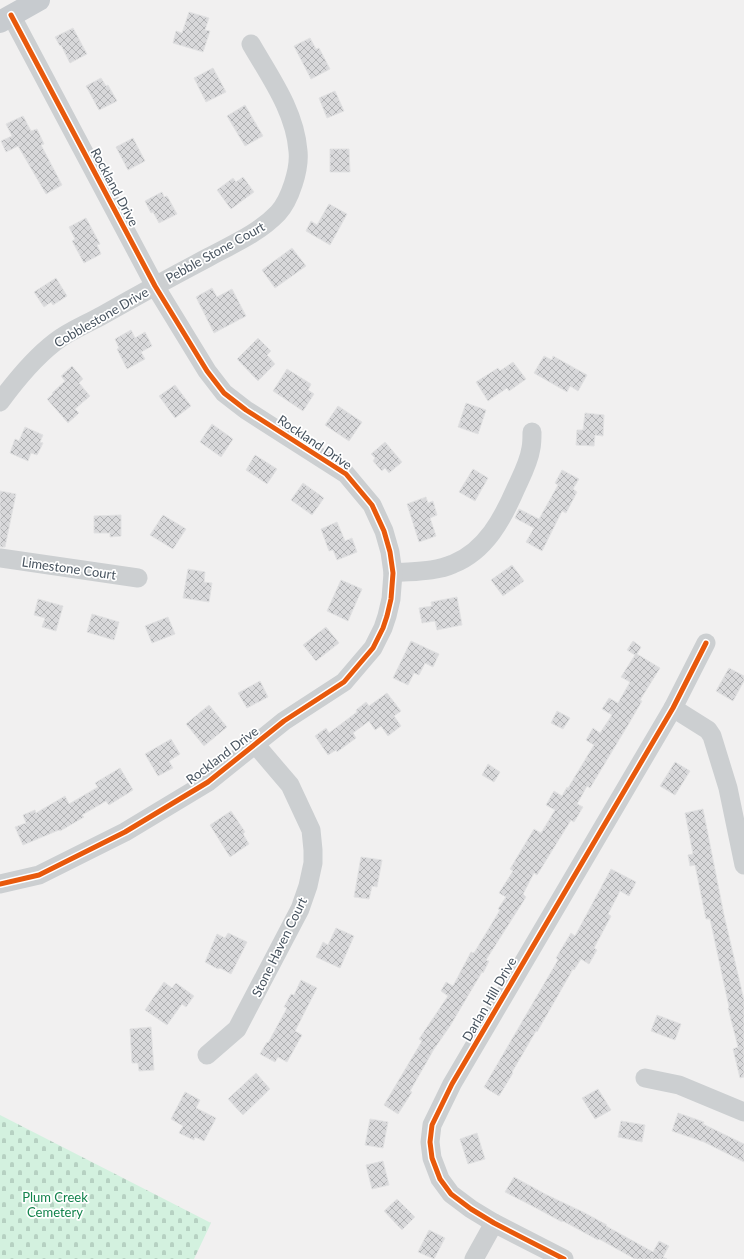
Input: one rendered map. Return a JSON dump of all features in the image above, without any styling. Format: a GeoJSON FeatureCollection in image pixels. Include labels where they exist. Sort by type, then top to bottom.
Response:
{"type":"FeatureCollection","features":[{"type":"Feature","properties":{"kind":"main road"},"geometry":{"type":"LineString","coordinates":[[6,19],[39,0]]}},
{"type":"Feature","properties":{"kind":"street","name":"Rockland Drive"},"geometry":{"type":"LineString","coordinates":[[0,884],[40,875],[125,832],[208,782],[284,721],[344,682],[373,648],[387,616],[391,599],[393,573],[390,552],[384,531],[372,505],[346,474],[246,410],[224,393],[207,371],[155,286],[6,19]]}},
{"type":"Feature","properties":{"kind":"street","name":"Pebble Stone Court"},"geometry":{"type":"LineString","coordinates":[[155,286],[248,237],[265,226],[279,212],[289,197],[295,178],[298,152],[294,128],[284,100],[251,44]]}},
{"type":"Feature","properties":{"kind":"street","name":"Cobblestone Drive"},"geometry":{"type":"LineString","coordinates":[[0,402],[22,373],[56,341],[155,286]]}},
{"type":"Feature","properties":{"kind":"street"},"geometry":{"type":"LineString","coordinates":[[393,573],[430,570],[453,564],[480,547],[506,511],[526,467],[531,447],[532,432]]}},
{"type":"Feature","properties":{"kind":"street","name":"Limestone Court"},"geometry":{"type":"LineString","coordinates":[[0,558],[138,578]]}},
{"type":"Feature","properties":{"kind":"street","name":"Darlan Hill Drive"},"geometry":{"type":"LineString","coordinates":[[564,1259],[494,1223],[451,1194],[440,1179],[432,1158],[430,1142],[432,1125],[452,1084],[672,708],[706,643]]}},
{"type":"Feature","properties":{"kind":"street"},"geometry":{"type":"LineString","coordinates":[[672,708],[708,730],[712,736],[728,788],[744,866]]}},
{"type":"Feature","properties":{"kind":"street","name":"Stone Haven Court"},"geometry":{"type":"LineString","coordinates":[[208,1055],[237,1029],[300,909],[308,886],[314,850],[311,830],[290,785],[255,744]]}},
{"type":"Feature","properties":{"kind":"street"},"geometry":{"type":"LineString","coordinates":[[645,1078],[679,1085],[744,1112]]}},
{"type":"Feature","properties":{"kind":"street"},"geometry":{"type":"LineString","coordinates":[[474,1259],[494,1223]]}},
{"type":"Feature","properties":{"kind":"green space","name":"Plum Creek Cemetery"},"geometry":{"type":"Polygon","coordinates":[[[0,1115],[211,1223],[194,1259],[0,1259],[0,1115]]]}},
{"type":"Feature","properties":{"kind":"building"},"geometry":{"type":"Polygon","coordinates":[[[189,12],[209,18],[205,30],[210,31],[203,52],[173,43],[176,31],[182,33],[189,12]]]}},
{"type":"Feature","properties":{"kind":"building"},"geometry":{"type":"Polygon","coordinates":[[[73,28],[87,54],[70,63],[55,37],[73,28]]]}},
{"type":"Feature","properties":{"kind":"building"},"geometry":{"type":"Polygon","coordinates":[[[310,38],[316,49],[319,48],[330,69],[311,79],[294,46],[310,38]]]}},
{"type":"Feature","properties":{"kind":"building"},"geometry":{"type":"Polygon","coordinates":[[[213,68],[226,92],[206,102],[194,78],[213,68]]]}},
{"type":"Feature","properties":{"kind":"building"},"geometry":{"type":"Polygon","coordinates":[[[101,78],[106,86],[108,85],[117,101],[99,110],[86,86],[101,78]]]}},
{"type":"Feature","properties":{"kind":"building"},"geometry":{"type":"Polygon","coordinates":[[[335,91],[344,111],[327,118],[319,98],[335,91]]]}},
{"type":"Feature","properties":{"kind":"building"},"geometry":{"type":"Polygon","coordinates":[[[245,105],[263,136],[245,146],[227,116],[245,105]]]}},
{"type":"Feature","properties":{"kind":"building"},"geometry":{"type":"Polygon","coordinates":[[[23,116],[31,131],[37,129],[44,144],[41,145],[62,185],[46,194],[18,146],[6,152],[1,141],[12,136],[6,124],[23,116]]]}},
{"type":"Feature","properties":{"kind":"building"},"geometry":{"type":"Polygon","coordinates":[[[133,138],[145,161],[128,170],[116,147],[133,138]]]}},
{"type":"Feature","properties":{"kind":"building"},"geometry":{"type":"Polygon","coordinates":[[[330,149],[349,149],[350,172],[330,172],[330,149]]]}},
{"type":"Feature","properties":{"kind":"building"},"geometry":{"type":"Polygon","coordinates":[[[243,177],[254,192],[231,209],[217,190],[233,178],[236,182],[243,177]]]}},
{"type":"Feature","properties":{"kind":"building"},"geometry":{"type":"Polygon","coordinates":[[[162,192],[164,197],[167,196],[177,214],[159,223],[153,212],[151,213],[145,201],[162,192]]]}},
{"type":"Feature","properties":{"kind":"building"},"geometry":{"type":"Polygon","coordinates":[[[329,204],[347,214],[330,245],[306,231],[311,221],[317,225],[329,204]]]}},
{"type":"Feature","properties":{"kind":"building"},"geometry":{"type":"Polygon","coordinates":[[[86,218],[100,244],[97,245],[101,254],[84,263],[72,241],[75,239],[69,227],[86,218]]]}},
{"type":"Feature","properties":{"kind":"building"},"geometry":{"type":"Polygon","coordinates":[[[292,248],[306,266],[275,288],[262,270],[292,248]]]}},
{"type":"Feature","properties":{"kind":"building"},"geometry":{"type":"Polygon","coordinates":[[[56,278],[67,296],[53,305],[51,302],[44,307],[34,292],[56,278]]]}},
{"type":"Feature","properties":{"kind":"building"},"geometry":{"type":"Polygon","coordinates":[[[212,288],[217,297],[232,289],[246,316],[214,333],[196,297],[212,288]]]}},
{"type":"Feature","properties":{"kind":"building"},"geometry":{"type":"Polygon","coordinates":[[[131,330],[135,338],[145,332],[152,346],[141,352],[145,359],[127,369],[117,349],[119,348],[115,339],[131,330]]]}},
{"type":"Feature","properties":{"kind":"building"},"geometry":{"type":"Polygon","coordinates":[[[258,338],[271,351],[267,355],[275,364],[258,381],[237,359],[258,338]]]}},
{"type":"Feature","properties":{"kind":"building"},"geometry":{"type":"Polygon","coordinates":[[[544,356],[552,360],[553,356],[587,375],[578,391],[570,386],[567,392],[534,373],[544,356]]]}},
{"type":"Feature","properties":{"kind":"building"},"geometry":{"type":"Polygon","coordinates":[[[513,362],[526,379],[509,391],[507,388],[488,401],[476,382],[498,368],[500,371],[513,362]]]}},
{"type":"Feature","properties":{"kind":"building"},"geometry":{"type":"Polygon","coordinates":[[[72,366],[83,379],[79,383],[90,396],[75,409],[79,413],[68,423],[47,399],[65,381],[61,376],[72,366]]]}},
{"type":"Feature","properties":{"kind":"building"},"geometry":{"type":"Polygon","coordinates":[[[287,369],[311,384],[308,390],[314,394],[303,411],[273,391],[287,369]]]}},
{"type":"Feature","properties":{"kind":"building"},"geometry":{"type":"Polygon","coordinates":[[[175,385],[191,406],[175,418],[159,396],[175,385]]]}},
{"type":"Feature","properties":{"kind":"building"},"geometry":{"type":"Polygon","coordinates":[[[466,403],[486,410],[478,434],[458,427],[466,403]]]}},
{"type":"Feature","properties":{"kind":"building"},"geometry":{"type":"Polygon","coordinates":[[[338,406],[362,422],[349,441],[325,425],[338,406]]]}},
{"type":"Feature","properties":{"kind":"building"},"geometry":{"type":"Polygon","coordinates":[[[585,413],[604,415],[603,436],[595,435],[594,446],[576,445],[577,430],[583,430],[585,413]]]}},
{"type":"Feature","properties":{"kind":"building"},"geometry":{"type":"Polygon","coordinates":[[[212,424],[233,439],[221,457],[200,442],[212,424]]]}},
{"type":"Feature","properties":{"kind":"building"},"geometry":{"type":"Polygon","coordinates":[[[25,427],[43,435],[40,442],[43,443],[37,455],[31,453],[28,461],[10,453],[15,439],[19,441],[25,427]]]}},
{"type":"Feature","properties":{"kind":"building"},"geometry":{"type":"Polygon","coordinates":[[[385,442],[402,462],[389,473],[385,468],[382,471],[373,461],[375,458],[371,454],[385,442]]]}},
{"type":"Feature","properties":{"kind":"building"},"geometry":{"type":"Polygon","coordinates":[[[255,455],[277,469],[267,484],[246,470],[255,455]]]}},
{"type":"Feature","properties":{"kind":"building"},"geometry":{"type":"Polygon","coordinates":[[[473,469],[488,478],[475,501],[459,492],[473,469]]]}},
{"type":"Feature","properties":{"kind":"building"},"geometry":{"type":"Polygon","coordinates":[[[562,470],[579,479],[573,489],[577,492],[566,513],[562,511],[542,551],[526,542],[534,528],[515,518],[519,509],[539,519],[558,485],[555,483],[562,470]]]}},
{"type":"Feature","properties":{"kind":"building"},"geometry":{"type":"Polygon","coordinates":[[[303,483],[324,498],[312,515],[291,500],[303,483]]]}},
{"type":"Feature","properties":{"kind":"building"},"geometry":{"type":"Polygon","coordinates":[[[0,491],[16,494],[5,547],[0,547],[0,491]]]}},
{"type":"Feature","properties":{"kind":"building"},"geometry":{"type":"Polygon","coordinates":[[[426,497],[428,503],[433,501],[437,515],[430,518],[436,536],[419,542],[407,504],[426,497]]]}},
{"type":"Feature","properties":{"kind":"building"},"geometry":{"type":"Polygon","coordinates":[[[121,515],[121,536],[110,537],[110,533],[94,533],[94,516],[121,515]]]}},
{"type":"Feature","properties":{"kind":"building"},"geometry":{"type":"Polygon","coordinates":[[[163,515],[186,529],[173,549],[150,535],[163,515]]]}},
{"type":"Feature","properties":{"kind":"building"},"geometry":{"type":"Polygon","coordinates":[[[337,522],[345,541],[352,538],[357,552],[337,560],[333,550],[329,551],[321,529],[337,522]]]}},
{"type":"Feature","properties":{"kind":"building"},"geometry":{"type":"Polygon","coordinates":[[[512,565],[524,581],[503,596],[491,580],[512,565]]]}},
{"type":"Feature","properties":{"kind":"building"},"geometry":{"type":"Polygon","coordinates":[[[188,569],[205,572],[204,582],[212,583],[209,602],[183,598],[188,569]]]}},
{"type":"Feature","properties":{"kind":"building"},"geometry":{"type":"Polygon","coordinates":[[[341,580],[362,589],[348,621],[327,611],[341,580]]]}},
{"type":"Feature","properties":{"kind":"building"},"geometry":{"type":"Polygon","coordinates":[[[457,597],[462,625],[437,630],[435,621],[422,623],[419,608],[432,606],[431,602],[457,597]]]}},
{"type":"Feature","properties":{"kind":"building"},"geometry":{"type":"Polygon","coordinates":[[[38,599],[63,606],[56,631],[42,627],[45,618],[34,615],[38,599]]]}},
{"type":"Feature","properties":{"kind":"building"},"geometry":{"type":"Polygon","coordinates":[[[92,614],[119,622],[114,640],[87,632],[92,614]]]}},
{"type":"Feature","properties":{"kind":"building"},"geometry":{"type":"Polygon","coordinates":[[[168,617],[175,634],[152,643],[145,626],[168,617]]]}},
{"type":"Feature","properties":{"kind":"building"},"geometry":{"type":"Polygon","coordinates":[[[326,627],[339,643],[316,661],[303,645],[326,627]]]}},
{"type":"Feature","properties":{"kind":"building"},"geometry":{"type":"Polygon","coordinates":[[[411,641],[439,654],[433,667],[425,663],[419,675],[414,673],[408,685],[393,678],[411,641]]]}},
{"type":"Feature","properties":{"kind":"building"},"geometry":{"type":"Polygon","coordinates":[[[633,641],[641,647],[637,654],[660,668],[590,788],[587,786],[577,804],[583,807],[574,822],[571,820],[537,875],[534,873],[523,894],[526,897],[486,960],[489,961],[483,973],[482,972],[450,1026],[434,1049],[410,1091],[412,1092],[398,1114],[384,1105],[422,1041],[419,1039],[448,996],[441,991],[446,982],[453,986],[471,952],[474,953],[500,910],[498,909],[506,897],[499,893],[513,871],[510,869],[534,829],[541,833],[555,810],[546,805],[554,791],[562,796],[567,787],[568,788],[594,745],[586,740],[593,728],[600,733],[612,715],[602,709],[609,698],[618,703],[630,682],[621,677],[635,655],[627,650],[633,641]]]}},
{"type":"Feature","properties":{"kind":"building"},"geometry":{"type":"Polygon","coordinates":[[[729,668],[744,676],[744,681],[733,701],[716,691],[729,668]]]}},
{"type":"Feature","properties":{"kind":"building"},"geometry":{"type":"Polygon","coordinates":[[[260,681],[268,697],[247,708],[238,693],[260,681]]]}},
{"type":"Feature","properties":{"kind":"building"},"geometry":{"type":"Polygon","coordinates":[[[387,693],[401,711],[394,716],[401,726],[388,736],[381,726],[375,730],[369,721],[353,733],[356,738],[337,752],[336,750],[328,755],[315,736],[326,728],[329,733],[357,712],[356,710],[366,702],[369,706],[387,693]]]}},
{"type":"Feature","properties":{"kind":"building"},"geometry":{"type":"Polygon","coordinates":[[[209,705],[227,727],[204,746],[186,724],[209,705]]]}},
{"type":"Feature","properties":{"kind":"building"},"geometry":{"type":"Polygon","coordinates":[[[557,711],[570,718],[563,729],[551,723],[557,711]]]}},
{"type":"Feature","properties":{"kind":"building"},"geometry":{"type":"Polygon","coordinates":[[[171,739],[180,754],[169,761],[173,768],[158,776],[145,754],[171,739]]]}},
{"type":"Feature","properties":{"kind":"building"},"geometry":{"type":"Polygon","coordinates":[[[675,762],[690,771],[675,795],[660,786],[675,762]]]}},
{"type":"Feature","properties":{"kind":"building"},"geometry":{"type":"Polygon","coordinates":[[[488,764],[500,772],[494,782],[482,775],[488,764]]]}},
{"type":"Feature","properties":{"kind":"building"},"geometry":{"type":"Polygon","coordinates":[[[120,768],[133,790],[109,805],[106,801],[82,815],[84,817],[60,831],[59,830],[23,845],[15,827],[26,823],[23,815],[35,810],[36,813],[65,796],[69,804],[98,787],[95,783],[120,768]]]}},
{"type":"Feature","properties":{"kind":"building"},"geometry":{"type":"Polygon","coordinates":[[[703,809],[724,915],[744,1000],[744,1077],[740,1078],[733,1049],[738,1047],[728,1008],[710,919],[706,919],[695,865],[690,866],[688,855],[693,854],[685,813],[703,809]]]}},
{"type":"Feature","properties":{"kind":"building"},"geometry":{"type":"Polygon","coordinates":[[[231,811],[245,832],[243,834],[249,844],[230,857],[210,825],[231,811]]]}},
{"type":"Feature","properties":{"kind":"building"},"geometry":{"type":"Polygon","coordinates":[[[361,857],[382,860],[377,887],[372,886],[369,899],[354,897],[361,857]]]}},
{"type":"Feature","properties":{"kind":"building"},"geometry":{"type":"Polygon","coordinates":[[[611,869],[636,882],[629,896],[620,891],[608,914],[611,916],[594,948],[597,950],[589,964],[581,959],[574,970],[573,969],[499,1096],[484,1087],[558,960],[556,958],[571,933],[575,936],[611,869]]]}},
{"type":"Feature","properties":{"kind":"building"},"geometry":{"type":"Polygon","coordinates":[[[336,928],[354,936],[340,968],[316,957],[323,942],[328,945],[336,928]]]}},
{"type":"Feature","properties":{"kind":"building"},"geometry":{"type":"Polygon","coordinates":[[[228,933],[247,942],[231,974],[205,962],[217,934],[225,938],[228,933]]]}},
{"type":"Feature","properties":{"kind":"building"},"geometry":{"type":"Polygon","coordinates":[[[301,980],[317,988],[295,1031],[302,1035],[287,1062],[278,1057],[275,1062],[260,1054],[267,1042],[268,1043],[287,1008],[284,1007],[291,994],[294,995],[301,980]]]}},
{"type":"Feature","properties":{"kind":"building"},"geometry":{"type":"Polygon","coordinates":[[[164,982],[172,988],[176,983],[194,996],[186,1007],[182,1004],[167,1025],[145,1010],[164,982]]]}},
{"type":"Feature","properties":{"kind":"building"},"geometry":{"type":"Polygon","coordinates":[[[657,1015],[681,1024],[675,1040],[651,1031],[657,1015]]]}},
{"type":"Feature","properties":{"kind":"building"},"geometry":{"type":"Polygon","coordinates":[[[151,1027],[154,1070],[139,1071],[138,1063],[132,1063],[130,1029],[151,1027]]]}},
{"type":"Feature","properties":{"kind":"building"},"geometry":{"type":"Polygon","coordinates":[[[256,1073],[270,1089],[243,1115],[228,1099],[256,1073]]]}},
{"type":"Feature","properties":{"kind":"building"},"geometry":{"type":"Polygon","coordinates":[[[598,1089],[611,1110],[595,1119],[582,1098],[598,1089]]]}},
{"type":"Feature","properties":{"kind":"building"},"geometry":{"type":"Polygon","coordinates":[[[185,1092],[200,1100],[196,1108],[216,1118],[204,1141],[195,1137],[194,1140],[179,1133],[183,1126],[171,1119],[185,1092]]]}},
{"type":"Feature","properties":{"kind":"building"},"geometry":{"type":"Polygon","coordinates":[[[678,1113],[704,1122],[703,1124],[744,1144],[744,1162],[704,1142],[672,1131],[678,1113]]]}},
{"type":"Feature","properties":{"kind":"building"},"geometry":{"type":"Polygon","coordinates":[[[370,1119],[388,1122],[383,1148],[365,1145],[370,1119]]]}},
{"type":"Feature","properties":{"kind":"building"},"geometry":{"type":"Polygon","coordinates":[[[621,1121],[645,1125],[642,1142],[618,1137],[621,1121]]]}},
{"type":"Feature","properties":{"kind":"building"},"geometry":{"type":"Polygon","coordinates":[[[477,1133],[485,1159],[468,1164],[460,1139],[477,1133]]]}},
{"type":"Feature","properties":{"kind":"building"},"geometry":{"type":"Polygon","coordinates":[[[383,1161],[389,1185],[372,1189],[366,1165],[383,1161]]]}},
{"type":"Feature","properties":{"kind":"building"},"geometry":{"type":"Polygon","coordinates":[[[514,1177],[583,1212],[653,1252],[659,1241],[669,1246],[663,1257],[667,1259],[635,1259],[599,1239],[598,1240],[563,1221],[562,1222],[505,1192],[514,1177]]]}},
{"type":"Feature","properties":{"kind":"building"},"geometry":{"type":"Polygon","coordinates":[[[397,1199],[415,1217],[402,1230],[384,1211],[397,1199]]]}},
{"type":"Feature","properties":{"kind":"building"},"geometry":{"type":"Polygon","coordinates":[[[429,1230],[445,1238],[434,1259],[418,1252],[429,1230]]]}},
{"type":"Feature","properties":{"kind":"cycle path"},"geometry":{"type":"LineString","coordinates":[[0,884],[39,875],[125,832],[208,782],[284,721],[344,682],[373,648],[383,628],[391,599],[393,573],[390,552],[384,531],[372,505],[346,474],[246,410],[224,393],[207,371],[155,286],[11,15]]}},
{"type":"Feature","properties":{"kind":"cycle path"},"geometry":{"type":"LineString","coordinates":[[564,1259],[494,1223],[471,1209],[451,1194],[440,1179],[432,1158],[430,1142],[432,1125],[452,1084],[673,708],[706,643]]}}]}
